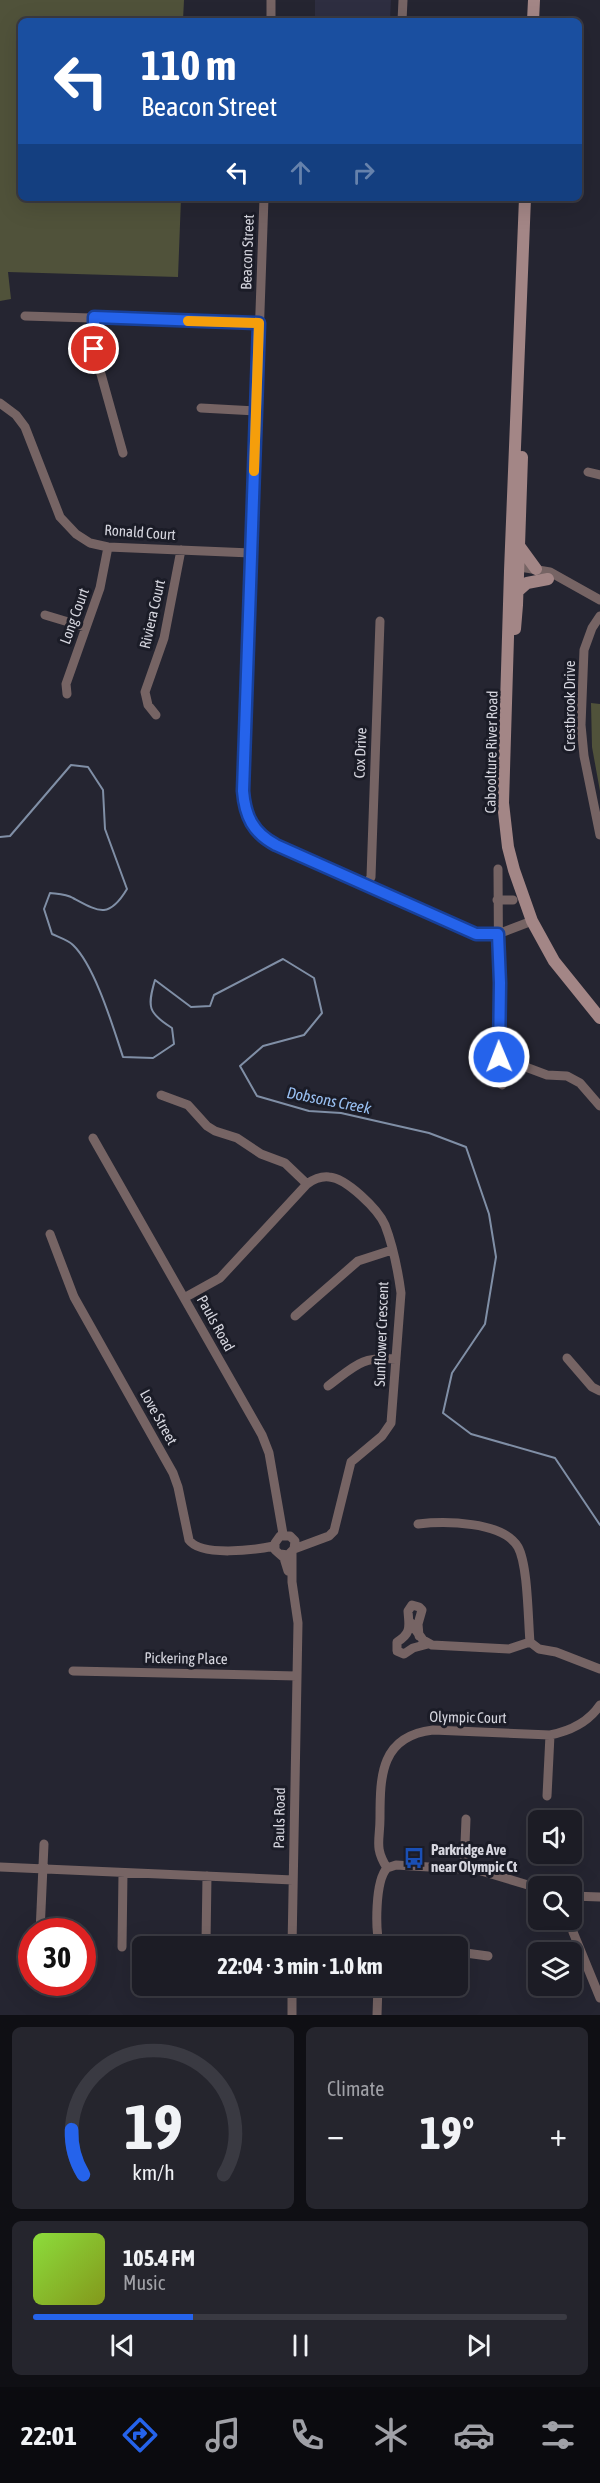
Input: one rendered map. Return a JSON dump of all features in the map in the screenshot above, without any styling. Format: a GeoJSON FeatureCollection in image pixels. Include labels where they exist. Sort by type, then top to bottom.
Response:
{"type":"FeatureCollection","features":[{"type":"Feature","properties":{"kind":"main road"},"geometry":{"type":"LineString","coordinates":[[533,18],[534,0]]}},
{"type":"Feature","properties":{"kind":"main road","name":"Caboolture River Road"},"geometry":{"type":"LineString","coordinates":[[525,201],[514,569],[507,677],[503,803],[508,847],[517,882],[532,921],[554,961],[600,1018]]}},
{"type":"Feature","properties":{"kind":"main road","name":"Caboolture River Road"},"geometry":{"type":"LineString","coordinates":[[507,677],[518,591],[514,569],[520,547],[522,486],[518,402]]}},
{"type":"Feature","properties":{"kind":"main road"},"geometry":{"type":"LineString","coordinates":[[520,547],[536,569]]}},
{"type":"Feature","properties":{"kind":"main road"},"geometry":{"type":"LineString","coordinates":[[518,591],[527,583],[548,579]]}},
{"type":"Feature","properties":{"kind":"street"},"geometry":{"type":"LineString","coordinates":[[271,18],[272,0]]}},
{"type":"Feature","properties":{"kind":"street"},"geometry":{"type":"LineString","coordinates":[[402,18],[403,0]]}},
{"type":"Feature","properties":{"kind":"street","name":"Beacon Street"},"geometry":{"type":"LineString","coordinates":[[264,201],[243,791],[248,818],[264,838],[476,934],[498,934],[532,921]]}},
{"type":"Feature","properties":{"kind":"street"},"geometry":{"type":"LineString","coordinates":[[25,316],[259,323]]}},
{"type":"Feature","properties":{"kind":"street"},"geometry":{"type":"LineString","coordinates":[[94,317],[94,349],[123,453]]}},
{"type":"Feature","properties":{"kind":"street","name":"Ronald Court"},"geometry":{"type":"LineString","coordinates":[[0,404],[16,415],[25,427],[60,516],[76,534],[85,540],[108,547],[251,553]]}},
{"type":"Feature","properties":{"kind":"street"},"geometry":{"type":"LineString","coordinates":[[201,408],[256,411]]}},
{"type":"Feature","properties":{"kind":"street"},"geometry":{"type":"LineString","coordinates":[[588,472],[600,475]]}},
{"type":"Feature","properties":{"kind":"street","name":"Long Court"},"geometry":{"type":"LineString","coordinates":[[67,694],[66,684],[100,588],[108,547]]}},
{"type":"Feature","properties":{"kind":"street","name":"Riviera Court"},"geometry":{"type":"LineString","coordinates":[[156,715],[148,705],[145,692],[164,638],[181,550]]}},
{"type":"Feature","properties":{"kind":"street"},"geometry":{"type":"LineString","coordinates":[[514,569],[536,569],[550,572],[600,600]]}},
{"type":"Feature","properties":{"kind":"street"},"geometry":{"type":"LineString","coordinates":[[514,569],[548,579],[565,581]]}},
{"type":"Feature","properties":{"kind":"street"},"geometry":{"type":"LineString","coordinates":[[45,615],[85,627]]}},
{"type":"Feature","properties":{"kind":"street","name":"Crestbrook Drive"},"geometry":{"type":"LineString","coordinates":[[600,616],[592,628],[584,650],[581,725],[584,756],[600,835]]}},
{"type":"Feature","properties":{"kind":"street","name":"Cox Drive"},"geometry":{"type":"LineString","coordinates":[[366,886],[371,877],[380,621]]}},
{"type":"Feature","properties":{"kind":"street"},"geometry":{"type":"LineString","coordinates":[[498,869],[499,1057],[502,1085]]}},
{"type":"Feature","properties":{"kind":"street"},"geometry":{"type":"LineString","coordinates":[[497,900],[513,900]]}},
{"type":"Feature","properties":{"kind":"street"},"geometry":{"type":"LineString","coordinates":[[499,1057],[547,1075],[567,1076],[580,1083],[600,1106]]}},
{"type":"Feature","properties":{"kind":"street"},"geometry":{"type":"LineString","coordinates":[[161,1095],[188,1105],[207,1126],[215,1131],[243,1141],[261,1154],[285,1163],[307,1184],[220,1278],[184,1298]]}},
{"type":"Feature","properties":{"kind":"street","name":"Pauls Road"},"geometry":{"type":"LineString","coordinates":[[93,1138],[261,1435],[269,1453],[283,1534]]}},
{"type":"Feature","properties":{"kind":"street","name":"Sunflower Crescent"},"geometry":{"type":"LineString","coordinates":[[293,1551],[329,1536],[337,1524],[351,1462],[382,1436],[391,1423],[401,1293],[392,1250],[381,1218],[344,1182],[327,1176],[317,1178],[307,1184]]}},
{"type":"Feature","properties":{"kind":"street","name":"Love Street"},"geometry":{"type":"LineString","coordinates":[[50,1234],[74,1297],[173,1473],[189,1540],[200,1549],[293,1551]]}},
{"type":"Feature","properties":{"kind":"street"},"geometry":{"type":"LineString","coordinates":[[295,1316],[358,1262],[392,1250]]}},
{"type":"Feature","properties":{"kind":"street"},"geometry":{"type":"LineString","coordinates":[[567,1358],[592,1387],[600,1391]]}},
{"type":"Feature","properties":{"kind":"street"},"geometry":{"type":"LineString","coordinates":[[328,1386],[363,1360],[396,1359]]}},
{"type":"Feature","properties":{"kind":"street"},"geometry":{"type":"LineString","coordinates":[[418,1524],[433,1522],[471,1524],[500,1533],[514,1541],[521,1555],[529,1605],[530,1642]]}},
{"type":"Feature","properties":{"kind":"street"},"geometry":{"type":"LineString","coordinates":[[277,1550],[276,1540],[283,1534],[293,1538],[316,1540]]}},
{"type":"Feature","properties":{"kind":"street","name":"Pauls Road"},"geometry":{"type":"LineString","coordinates":[[292,1582],[293,1538]]}},
{"type":"Feature","properties":{"kind":"street","name":"Pauls Road"},"geometry":{"type":"LineString","coordinates":[[277,1550],[284,1558],[292,1582],[298,1623],[292,1936]]}},
{"type":"Feature","properties":{"kind":"street"},"geometry":{"type":"LineString","coordinates":[[420,1636],[418,1624],[422,1610],[416,1605],[410,1607],[408,1611],[409,1632],[396,1645],[396,1651],[404,1654],[413,1648],[428,1644],[509,1649],[530,1642]]}},
{"type":"Feature","properties":{"kind":"street"},"geometry":{"type":"LineString","coordinates":[[410,1622],[428,1644]]}},
{"type":"Feature","properties":{"kind":"street"},"geometry":{"type":"LineString","coordinates":[[530,1642],[539,1649],[556,1652],[600,1669]]}},
{"type":"Feature","properties":{"kind":"street","name":"Pickering Place"},"geometry":{"type":"LineString","coordinates":[[73,1671],[297,1676]]}},
{"type":"Feature","properties":{"kind":"street","name":"Olympic Court"},"geometry":{"type":"LineString","coordinates":[[387,1868],[378,1851],[380,1782],[382,1768],[396,1746],[419,1732],[433,1730],[550,1734],[577,1726],[588,1719],[600,1705]]}},
{"type":"Feature","properties":{"kind":"street"},"geometry":{"type":"LineString","coordinates":[[547,1796],[550,1734]]}},
{"type":"Feature","properties":{"kind":"street"},"geometry":{"type":"LineString","coordinates":[[464,1868],[466,1819]]}},
{"type":"Feature","properties":{"kind":"street"},"geometry":{"type":"LineString","coordinates":[[40,1918],[44,1844]]}},
{"type":"Feature","properties":{"kind":"street"},"geometry":{"type":"LineString","coordinates":[[378,1936],[379,1883],[387,1868],[396,1865],[464,1868],[494,1874],[528,1885]]}},
{"type":"Feature","properties":{"kind":"street"},"geometry":{"type":"LineString","coordinates":[[0,1867],[293,1880]]}},
{"type":"Feature","properties":{"kind":"street"},"geometry":{"type":"LineString","coordinates":[[122,1947],[123,1873]]}},
{"type":"Feature","properties":{"kind":"street"},"geometry":{"type":"LineString","coordinates":[[206,1936],[207,1876]]}},
{"type":"Feature","properties":{"kind":"street"},"geometry":{"type":"LineString","coordinates":[[582,1897],[600,1897]]}},
{"type":"Feature","properties":{"kind":"street"},"geometry":{"type":"LineString","coordinates":[[573,1930],[599,1994]]}},
{"type":"Feature","properties":{"kind":"street"},"geometry":{"type":"LineString","coordinates":[[468,1953],[488,1956]]}},
{"type":"Feature","properties":{"kind":"street"},"geometry":{"type":"LineString","coordinates":[[292,1996],[292,2015]]}},
{"type":"Feature","properties":{"kind":"street"},"geometry":{"type":"LineString","coordinates":[[377,2015],[378,1996]]}},
{"type":"Feature","properties":{"kind":"shaded area"},"geometry":{"type":"Polygon","coordinates":[[[315,0],[391,0],[390,18],[315,18],[315,0]]]}},
{"type":"Feature","properties":{"kind":"green space"},"geometry":{"type":"Polygon","coordinates":[[[0,0],[184,0],[183,18],[18,18],[18,201],[181,201],[178,277],[8,272],[11,299],[0,301],[0,0]]]}},
{"type":"Feature","properties":{"kind":"green space"},"geometry":{"type":"Polygon","coordinates":[[[591,703],[600,704],[600,791],[592,747],[591,703]]]}},
{"type":"Feature","properties":{"kind":"waterway","name":"Dobsons Creek"},"geometry":{"type":"LineString","coordinates":[[0,837],[10,836],[71,765],[88,767],[103,790],[105,829],[127,889],[121,899],[109,909],[97,909],[67,896],[50,893],[44,909],[52,934],[73,945],[89,967],[123,1057],[153,1058],[174,1044],[172,1028],[158,1018],[152,1008],[151,997],[155,980],[191,1007],[210,1006],[214,995],[283,959],[314,978],[322,1013],[304,1035],[263,1046],[240,1066],[257,1096],[309,1111],[341,1113],[429,1133],[466,1147],[489,1214],[496,1257],[485,1324],[452,1373],[443,1413],[471,1434],[555,1458],[600,1525]]}},
{"type":"Feature","properties":{"kind":"slow traffic"},"geometry":{"type":"LineString","coordinates":[[188,321],[259,323],[254,471]]}},
{"type":"Feature","properties":{"kind":"place","name":"Parkridge Ave near Olympic Ct"},"geometry":{"type":"Point","coordinates":[414,1858]}},
{"type":"Feature","properties":{"kind":"route"},"geometry":{"type":"LineString","coordinates":[[94,349],[94,317],[259,323],[244,807],[254,829],[276,845],[476,934],[498,934],[500,947],[499,1057]]}}]}
